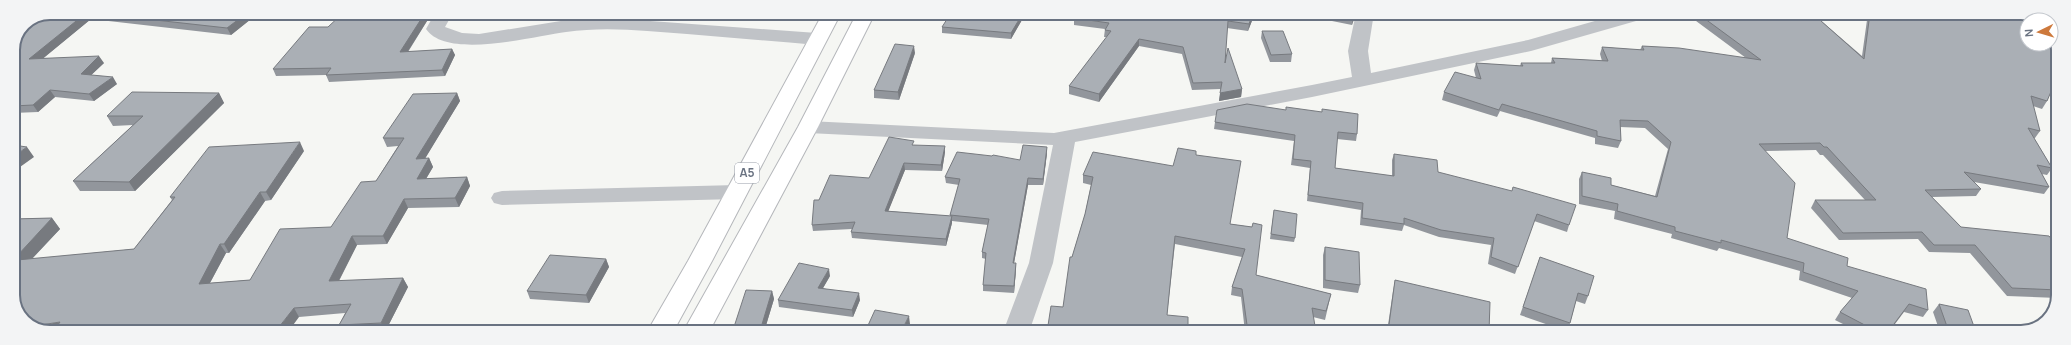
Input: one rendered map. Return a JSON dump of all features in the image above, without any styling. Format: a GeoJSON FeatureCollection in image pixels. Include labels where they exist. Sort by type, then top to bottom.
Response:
{"type":"FeatureCollection","features":[{"type":"Feature","properties":{"kind":"highway","name":"A5"},"geometry":{"type":"LineString","coordinates":[[664,325],[700,261],[828,20]]}},
{"type":"Feature","properties":{"kind":"highway","name":"A5"},"geometry":{"type":"LineString","coordinates":[[700,325],[808,127],[862,20]]}},
{"type":"Feature","properties":{"kind":"street"},"geometry":{"type":"LineString","coordinates":[[440,20],[435,29],[441,34],[457,39],[495,37],[570,25],[608,22],[817,39]]}},
{"type":"Feature","properties":{"kind":"street"},"geometry":{"type":"LineString","coordinates":[[1362,80],[1358,50],[1364,20]]}},
{"type":"Feature","properties":{"kind":"street"},"geometry":{"type":"LineString","coordinates":[[808,127],[1024,139],[1064,137],[1362,80],[1531,45],[1619,20]]}},
{"type":"Feature","properties":{"kind":"street"},"geometry":{"type":"LineString","coordinates":[[1019,325],[1041,263],[1064,137]]}},
{"type":"Feature","properties":{"kind":"street"},"geometry":{"type":"LineString","coordinates":[[502,198],[737,192]]}},
{"type":"Feature","properties":{"kind":"building"},"geometry":{"type":"Polygon","coordinates":[[[50,20],[77,20],[29,59],[99,56],[81,74],[113,77],[89,94],[50,90],[33,105],[20,106],[20,50],[22,39],[29,29],[39,22],[50,20]]]}},
{"type":"Feature","properties":{"kind":"building"},"geometry":{"type":"Polygon","coordinates":[[[155,20],[238,20],[227,28],[155,20]]]}},
{"type":"Feature","properties":{"kind":"building"},"geometry":{"type":"Polygon","coordinates":[[[336,20],[421,20],[400,52],[452,49],[442,70],[326,75],[331,68],[273,69],[309,27],[328,27],[336,20]]]}},
{"type":"Feature","properties":{"kind":"building"},"geometry":{"type":"Polygon","coordinates":[[[946,20],[1019,20],[1011,33],[942,27],[946,20]]]}},
{"type":"Feature","properties":{"kind":"building"},"geometry":{"type":"Polygon","coordinates":[[[1088,20],[1250,20],[1249,24],[1228,21],[1225,63],[1228,48],[1242,89],[1220,93],[1222,82],[1193,83],[1183,47],[1139,39],[1099,94],[1069,86],[1111,31],[1105,30],[1109,23],[1088,20]]]}},
{"type":"Feature","properties":{"kind":"building"},"geometry":{"type":"Polygon","coordinates":[[[1707,20],[1820,20],[1864,59],[1869,20],[2019,20],[2019,52],[2051,52],[2051,92],[2047,101],[2031,96],[2040,131],[2028,128],[2051,166],[2051,168],[2037,165],[2049,187],[1964,172],[1981,189],[1925,190],[1961,227],[2049,236],[2051,238],[2051,290],[2012,288],[1975,245],[1934,245],[1922,232],[1843,233],[1815,200],[1876,200],[1827,147],[1824,147],[1820,143],[1759,144],[1795,183],[1787,238],[1848,258],[1847,266],[1926,289],[1928,310],[1909,304],[1893,325],[1865,325],[1840,312],[1858,291],[1803,272],[1804,263],[1721,240],[1721,243],[1675,231],[1675,227],[1617,211],[1618,204],[1582,196],[1582,172],[1611,178],[1611,185],[1657,197],[1671,142],[1648,121],[1620,120],[1621,141],[1597,136],[1597,131],[1502,104],[1499,110],[1444,92],[1455,72],[1481,79],[1476,63],[1523,66],[1521,63],[1555,63],[1552,58],[1608,61],[1602,47],[1644,50],[1642,46],[1679,48],[1761,60],[1707,20]]]}},
{"type":"Feature","properties":{"kind":"building"},"geometry":{"type":"Polygon","coordinates":[[[1262,31],[1283,31],[1292,54],[1271,55],[1262,31]]]}},
{"type":"Feature","properties":{"kind":"building"},"geometry":{"type":"Polygon","coordinates":[[[895,44],[914,46],[898,92],[874,90],[895,44]]]}},
{"type":"Feature","properties":{"kind":"building"},"geometry":{"type":"Polygon","coordinates":[[[132,92],[219,93],[129,182],[73,181],[143,116],[107,116],[132,92]]]}},
{"type":"Feature","properties":{"kind":"building"},"geometry":{"type":"Polygon","coordinates":[[[457,93],[416,159],[429,158],[417,179],[467,177],[455,198],[404,199],[383,236],[352,236],[329,281],[403,278],[381,323],[339,325],[351,304],[294,308],[281,325],[58,325],[60,322],[45,324],[32,319],[22,306],[20,296],[20,260],[134,249],[175,197],[170,197],[209,147],[300,142],[266,192],[260,192],[224,244],[220,244],[199,284],[250,280],[280,229],[331,227],[361,182],[376,181],[404,138],[383,138],[413,94],[457,93]]]}},
{"type":"Feature","properties":{"kind":"building"},"geometry":{"type":"Polygon","coordinates":[[[1247,104],[1286,110],[1286,107],[1322,112],[1322,109],[1358,114],[1357,134],[1338,132],[1335,168],[1394,176],[1394,154],[1437,160],[1438,172],[1512,191],[1513,187],[1576,205],[1569,225],[1537,214],[1518,267],[1491,257],[1494,238],[1441,230],[1404,218],[1404,224],[1362,218],[1363,203],[1308,195],[1311,161],[1293,159],[1295,135],[1215,122],[1217,110],[1247,104]]]}},
{"type":"Feature","properties":{"kind":"building"},"geometry":{"type":"Polygon","coordinates":[[[889,137],[914,141],[912,145],[945,146],[941,165],[904,163],[885,211],[952,216],[946,239],[851,232],[855,222],[812,225],[814,200],[819,200],[830,175],[869,178],[889,137]]]}},
{"type":"Feature","properties":{"kind":"building"},"geometry":{"type":"Polygon","coordinates":[[[1023,145],[1047,147],[1043,179],[1028,178],[1013,263],[1016,263],[1014,286],[983,285],[986,253],[982,252],[989,219],[950,215],[960,179],[945,177],[957,152],[993,155],[1020,160],[1023,145]]]}},
{"type":"Feature","properties":{"kind":"building"},"geometry":{"type":"Polygon","coordinates":[[[20,146],[27,147],[20,152],[20,146]]]}},
{"type":"Feature","properties":{"kind":"building"},"geometry":{"type":"Polygon","coordinates":[[[1178,148],[1196,151],[1196,155],[1241,161],[1230,224],[1252,227],[1253,223],[1262,225],[1256,275],[1331,294],[1326,311],[1312,308],[1315,325],[1247,325],[1242,289],[1232,287],[1245,249],[1175,236],[1167,315],[1188,317],[1188,325],[1048,325],[1051,306],[1063,307],[1070,257],[1072,257],[1085,214],[1093,177],[1083,175],[1093,152],[1173,166],[1178,148]]]}},
{"type":"Feature","properties":{"kind":"building"},"geometry":{"type":"Polygon","coordinates":[[[1274,210],[1297,214],[1295,238],[1271,234],[1274,210]]]}},
{"type":"Feature","properties":{"kind":"building"},"geometry":{"type":"Polygon","coordinates":[[[52,218],[20,253],[20,219],[52,218]]]}},
{"type":"Feature","properties":{"kind":"building"},"geometry":{"type":"Polygon","coordinates":[[[1325,247],[1359,252],[1360,285],[1325,280],[1325,247]]]}},
{"type":"Feature","properties":{"kind":"building"},"geometry":{"type":"Polygon","coordinates":[[[550,255],[606,259],[586,295],[527,291],[550,255]]]}},
{"type":"Feature","properties":{"kind":"building"},"geometry":{"type":"Polygon","coordinates":[[[1540,257],[1594,276],[1588,296],[1578,293],[1570,323],[1523,307],[1540,257]]]}},
{"type":"Feature","properties":{"kind":"building"},"geometry":{"type":"Polygon","coordinates":[[[799,263],[829,269],[818,288],[859,293],[852,310],[778,300],[799,263]]]}},
{"type":"Feature","properties":{"kind":"building"},"geometry":{"type":"Polygon","coordinates":[[[1395,280],[1490,302],[1489,325],[1389,325],[1395,280]]]}},
{"type":"Feature","properties":{"kind":"building"},"geometry":{"type":"Polygon","coordinates":[[[746,290],[772,291],[762,325],[735,325],[746,290]]]}},
{"type":"Feature","properties":{"kind":"building"},"geometry":{"type":"Polygon","coordinates":[[[1939,304],[1968,310],[1973,325],[1946,325],[1939,304]]]}},
{"type":"Feature","properties":{"kind":"building"},"geometry":{"type":"Polygon","coordinates":[[[875,310],[909,316],[904,325],[868,325],[875,310]]]}}]}
